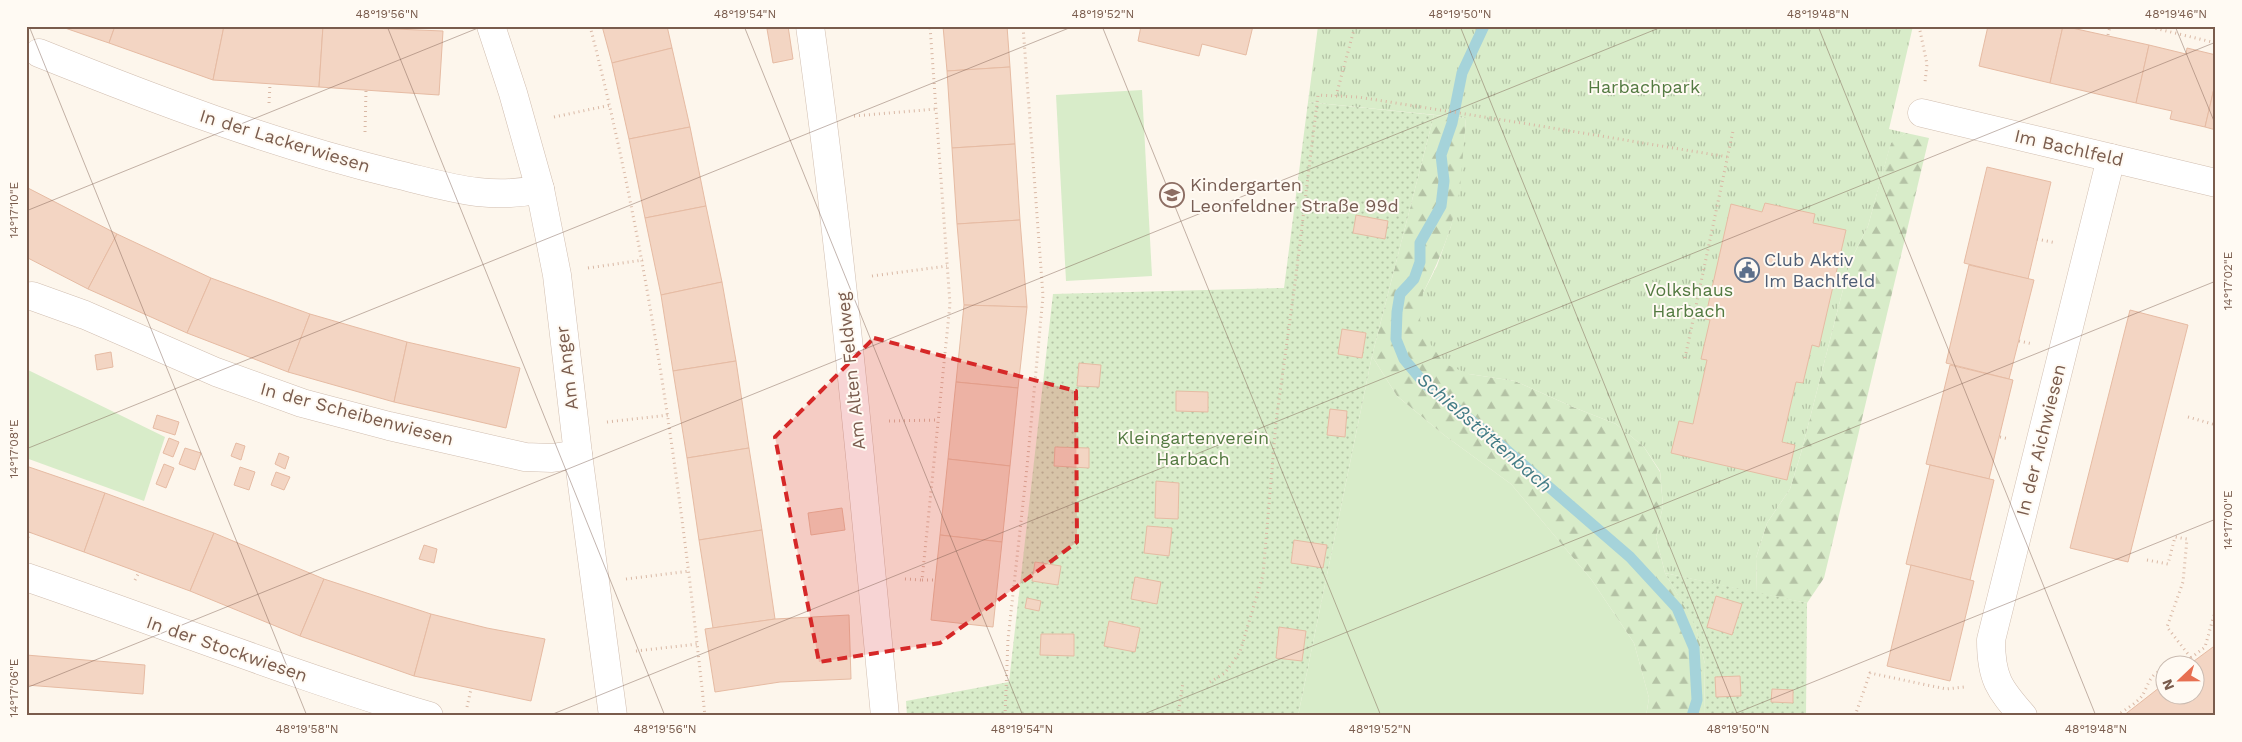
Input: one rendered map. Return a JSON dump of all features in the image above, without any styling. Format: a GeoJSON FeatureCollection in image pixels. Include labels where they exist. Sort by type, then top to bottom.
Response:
{"type":"FeatureCollection","features":[{"type":"Feature","properties":{"kind":"street","name":"Am Anger"},"geometry":{"type":"LineString","coordinates":[[490,26],[513,93],[540,188],[557,274],[578,454],[613,716]]}},
{"type":"Feature","properties":{"kind":"street","name":"Am Alten Feldweg"},"geometry":{"type":"LineString","coordinates":[[810,26],[823,118],[857,421],[885,716]]}},
{"type":"Feature","properties":{"kind":"street","name":"In der Lackerwiesen"},"geometry":{"type":"LineString","coordinates":[[39,53],[194,114],[273,141],[366,167],[463,190],[498,195],[520,193],[540,188]]}},
{"type":"Feature","properties":{"kind":"street","name":"Im Bachlfeld"},"geometry":{"type":"LineString","coordinates":[[1922,114],[2216,183]]}},
{"type":"Feature","properties":{"kind":"street","name":"In der Aichwiesen"},"geometry":{"type":"LineString","coordinates":[[2022,716],[1999,688],[1991,664],[1991,640],[2111,158]]}},
{"type":"Feature","properties":{"kind":"street","name":"In der Scheibenwiesen"},"geometry":{"type":"LineString","coordinates":[[32,296],[86,315],[216,372],[302,402],[389,426],[525,457],[552,458],[578,454]]}},
{"type":"Feature","properties":{"kind":"street","name":"In der Stockwiesen"},"geometry":{"type":"LineString","coordinates":[[26,577],[239,654],[359,695],[429,716]]}},
{"type":"Feature","properties":{"kind":"path"},"geometry":{"type":"LineString","coordinates":[[590,26],[611,105],[643,260],[669,414],[690,571],[705,716]]}},
{"type":"Feature","properties":{"kind":"path"},"geometry":{"type":"LineString","coordinates":[[922,580],[950,304],[930,26]]}},
{"type":"Feature","properties":{"kind":"path"},"geometry":{"type":"LineString","coordinates":[[1005,716],[1008,638],[1043,296],[1023,26]]}},
{"type":"Feature","properties":{"kind":"path"},"geometry":{"type":"LineString","coordinates":[[1336,96],[1355,26]]}},
{"type":"Feature","properties":{"kind":"path"},"geometry":{"type":"LineString","coordinates":[[1919,26],[1927,64],[1922,114]]}},
{"type":"Feature","properties":{"kind":"path"},"geometry":{"type":"LineString","coordinates":[[2108,36],[2110,26]]}},
{"type":"Feature","properties":{"kind":"path"},"geometry":{"type":"LineString","coordinates":[[2146,26],[2216,43]]}},
{"type":"Feature","properties":{"kind":"path"},"geometry":{"type":"LineString","coordinates":[[365,134],[366,90]]}},
{"type":"Feature","properties":{"kind":"path"},"geometry":{"type":"LineString","coordinates":[[1210,682],[1225,673],[1240,652],[1263,575],[1276,422],[1318,94],[1461,113],[1728,157]]}},
{"type":"Feature","properties":{"kind":"path"},"geometry":{"type":"LineString","coordinates":[[560,115],[611,105]]}},
{"type":"Feature","properties":{"kind":"path"},"geometry":{"type":"LineString","coordinates":[[848,117],[936,109]]}},
{"type":"Feature","properties":{"kind":"path"},"geometry":{"type":"LineString","coordinates":[[1685,358],[1733,132]]}},
{"type":"Feature","properties":{"kind":"path"},"geometry":{"type":"LineString","coordinates":[[595,267],[643,260]]}},
{"type":"Feature","properties":{"kind":"path"},"geometry":{"type":"LineString","coordinates":[[866,277],[947,266]]}},
{"type":"Feature","properties":{"kind":"path"},"geometry":{"type":"LineString","coordinates":[[616,421],[669,414]]}},
{"type":"Feature","properties":{"kind":"path"},"geometry":{"type":"LineString","coordinates":[[2188,418],[2216,425]]}},
{"type":"Feature","properties":{"kind":"path"},"geometry":{"type":"LineString","coordinates":[[883,421],[938,420]]}},
{"type":"Feature","properties":{"kind":"path"},"geometry":{"type":"LineString","coordinates":[[26,542],[30,532]]}},
{"type":"Feature","properties":{"kind":"path"},"geometry":{"type":"LineString","coordinates":[[2147,560],[2168,564],[2175,536],[2187,539],[2183,582],[2167,626],[2188,654]]}},
{"type":"Feature","properties":{"kind":"path"},"geometry":{"type":"LineString","coordinates":[[624,580],[690,571]]}},
{"type":"Feature","properties":{"kind":"path"},"geometry":{"type":"LineString","coordinates":[[898,579],[936,580]]}},
{"type":"Feature","properties":{"kind":"path"},"geometry":{"type":"LineString","coordinates":[[2196,654],[2205,647],[2216,608]]}},
{"type":"Feature","properties":{"kind":"path"},"geometry":{"type":"LineString","coordinates":[[653,649],[698,644]]}},
{"type":"Feature","properties":{"kind":"path"},"geometry":{"type":"LineString","coordinates":[[1855,716],[1870,673],[1946,688],[1969,685]]}},
{"type":"Feature","properties":{"kind":"path"},"geometry":{"type":"LineString","coordinates":[[2117,716],[2142,696],[2147,682],[2154,676]]}},
{"type":"Feature","properties":{"kind":"path"},"geometry":{"type":"LineString","coordinates":[[1178,716],[1182,682]]}},
{"type":"Feature","properties":{"kind":"path"},"geometry":{"type":"LineString","coordinates":[[467,707],[471,689]]}},
{"type":"Feature","properties":{"kind":"path"},"geometry":{"type":"LineString","coordinates":[[801,716],[809,716]]}},
{"type":"Feature","properties":{"kind":"highlighted area"},"geometry":{"type":"Polygon","coordinates":[[[874,338],[1076,391],[1077,542],[940,643],[819,662],[775,437],[874,338]]]}},
{"type":"Feature","properties":{"kind":"green space","name":"Volkshaus Harbach"},"geometry":{"type":"Polygon","coordinates":[[[1318,26],[1913,26],[1889,129],[1906,133],[1891,143],[1868,226],[1850,262],[1790,489],[1767,523],[1756,558],[1757,593],[1665,573],[1656,537],[1663,506],[1660,471],[1644,447],[1616,424],[1515,381],[1469,374],[1445,364],[1431,345],[1420,320],[1423,293],[1437,266],[1451,226],[1460,190],[1466,118],[1308,102],[1318,26]]]}},
{"type":"Feature","properties":{"kind":"green space"},"geometry":{"type":"Polygon","coordinates":[[[1142,90],[1152,276],[1066,281],[1056,95],[1142,90]]]}},
{"type":"Feature","properties":{"kind":"green space","name":"Kleingartenverein Harbach"},"geometry":{"type":"Polygon","coordinates":[[[1308,102],[1434,115],[1372,356],[1298,716],[907,716],[906,701],[1009,682],[1053,294],[1284,288],[1308,102]]]}},
{"type":"Feature","properties":{"kind":"green space"},"geometry":{"type":"Polygon","coordinates":[[[1434,115],[1466,118],[1464,155],[1460,192],[1454,218],[1440,256],[1423,293],[1469,374],[1515,381],[1616,424],[1644,447],[1660,472],[1663,506],[1656,537],[1665,573],[1695,624],[1705,664],[1704,716],[1646,716],[1649,698],[1634,643],[1591,579],[1511,484],[1444,435],[1397,396],[1372,356],[1434,115]]]}},
{"type":"Feature","properties":{"kind":"green space"},"geometry":{"type":"Polygon","coordinates":[[[1906,133],[1929,138],[1824,578],[1807,603],[1757,593],[1756,558],[1767,523],[1790,489],[1850,262],[1868,226],[1891,142],[1906,133]]]}},
{"type":"Feature","properties":{"kind":"green space"},"geometry":{"type":"Polygon","coordinates":[[[1372,356],[1397,396],[1444,435],[1511,484],[1591,579],[1634,643],[1649,698],[1646,716],[1298,716],[1372,356]]]}},
{"type":"Feature","properties":{"kind":"green space"},"geometry":{"type":"Polygon","coordinates":[[[26,369],[165,437],[144,501],[26,458],[26,369]]]}},
{"type":"Feature","properties":{"kind":"green space"},"geometry":{"type":"Polygon","coordinates":[[[1665,573],[1807,603],[1806,716],[1704,716],[1705,664],[1695,625],[1665,573]]]}},
{"type":"Feature","properties":{"kind":"building"},"geometry":{"type":"Polygon","coordinates":[[[59,26],[115,26],[109,43],[59,26]]]}},
{"type":"Feature","properties":{"kind":"building"},"geometry":{"type":"Polygon","coordinates":[[[115,26],[224,26],[213,80],[109,43],[115,26]]]}},
{"type":"Feature","properties":{"kind":"building"},"geometry":{"type":"Polygon","coordinates":[[[224,26],[323,26],[319,87],[213,80],[224,26]]]}},
{"type":"Feature","properties":{"kind":"building"},"geometry":{"type":"Polygon","coordinates":[[[323,26],[443,31],[439,95],[319,87],[323,26]]]}},
{"type":"Feature","properties":{"kind":"building"},"geometry":{"type":"Polygon","coordinates":[[[602,26],[667,26],[672,48],[612,63],[602,26]]]}},
{"type":"Feature","properties":{"kind":"building"},"geometry":{"type":"Polygon","coordinates":[[[788,26],[793,59],[773,63],[767,29],[788,26]]]}},
{"type":"Feature","properties":{"kind":"building"},"geometry":{"type":"Polygon","coordinates":[[[943,26],[1007,26],[1010,67],[947,71],[943,26]]]}},
{"type":"Feature","properties":{"kind":"building"},"geometry":{"type":"Polygon","coordinates":[[[1141,26],[1253,26],[1246,55],[1202,44],[1199,56],[1138,41],[1141,26]]]}},
{"type":"Feature","properties":{"kind":"building"},"geometry":{"type":"Polygon","coordinates":[[[1988,26],[2063,26],[2050,83],[1979,66],[1988,26]]]}},
{"type":"Feature","properties":{"kind":"building"},"geometry":{"type":"Polygon","coordinates":[[[2063,26],[2149,45],[2136,103],[2050,83],[2063,26]]]}},
{"type":"Feature","properties":{"kind":"building"},"geometry":{"type":"Polygon","coordinates":[[[2149,45],[2186,54],[2187,48],[2216,55],[2216,80],[2205,127],[2170,119],[2172,111],[2136,103],[2149,45]]]}},
{"type":"Feature","properties":{"kind":"building"},"geometry":{"type":"Polygon","coordinates":[[[672,48],[690,127],[629,139],[612,63],[672,48]]]}},
{"type":"Feature","properties":{"kind":"building"},"geometry":{"type":"Polygon","coordinates":[[[1010,67],[1015,144],[952,148],[947,71],[1010,67]]]}},
{"type":"Feature","properties":{"kind":"building"},"geometry":{"type":"Polygon","coordinates":[[[2216,80],[2216,130],[2205,127],[2216,80]]]}},
{"type":"Feature","properties":{"kind":"building"},"geometry":{"type":"Polygon","coordinates":[[[690,127],[706,206],[645,218],[629,139],[690,127]]]}},
{"type":"Feature","properties":{"kind":"building"},"geometry":{"type":"Polygon","coordinates":[[[1015,144],[1020,220],[957,224],[952,148],[1015,144]]]}},
{"type":"Feature","properties":{"kind":"building"},"geometry":{"type":"Polygon","coordinates":[[[1987,167],[2051,182],[2028,279],[1964,263],[1987,167]]]}},
{"type":"Feature","properties":{"kind":"building"},"geometry":{"type":"Polygon","coordinates":[[[26,187],[117,234],[88,289],[26,257],[26,187]]]}},
{"type":"Feature","properties":{"kind":"building","name":"Volkshaus Harbach"},"geometry":{"type":"Polygon","coordinates":[[[1765,203],[1815,214],[1813,223],[1846,230],[1819,347],[1812,345],[1803,383],[1796,382],[1782,442],[1795,445],[1787,480],[1671,453],[1679,421],[1693,424],[1707,360],[1701,359],[1710,320],[1705,319],[1731,204],[1762,212],[1765,203]]]}},
{"type":"Feature","properties":{"kind":"building"},"geometry":{"type":"Polygon","coordinates":[[[706,206],[722,282],[661,295],[645,218],[706,206]]]}},
{"type":"Feature","properties":{"kind":"building"},"geometry":{"type":"Polygon","coordinates":[[[1356,215],[1388,221],[1385,239],[1353,233],[1356,215]]]}},
{"type":"Feature","properties":{"kind":"building"},"geometry":{"type":"Polygon","coordinates":[[[1020,220],[1027,307],[964,305],[957,224],[1020,220]]]}},
{"type":"Feature","properties":{"kind":"building"},"geometry":{"type":"Polygon","coordinates":[[[117,234],[211,278],[187,333],[88,289],[117,234]]]}},
{"type":"Feature","properties":{"kind":"building"},"geometry":{"type":"Polygon","coordinates":[[[1969,265],[2034,280],[2009,379],[1946,363],[1969,265]]]}},
{"type":"Feature","properties":{"kind":"building"},"geometry":{"type":"Polygon","coordinates":[[[211,278],[310,314],[288,372],[187,333],[211,278]]]}},
{"type":"Feature","properties":{"kind":"building"},"geometry":{"type":"Polygon","coordinates":[[[722,282],[736,361],[673,371],[661,295],[722,282]]]}},
{"type":"Feature","properties":{"kind":"building"},"geometry":{"type":"Polygon","coordinates":[[[964,305],[1027,307],[1018,388],[956,382],[964,305]]]}},
{"type":"Feature","properties":{"kind":"building"},"geometry":{"type":"Polygon","coordinates":[[[2130,310],[2188,325],[2128,562],[2070,548],[2130,310]]]}},
{"type":"Feature","properties":{"kind":"building"},"geometry":{"type":"Polygon","coordinates":[[[310,314],[407,342],[394,402],[288,372],[310,314]]]}},
{"type":"Feature","properties":{"kind":"building"},"geometry":{"type":"Polygon","coordinates":[[[1342,329],[1366,333],[1362,358],[1338,354],[1342,329]]]}},
{"type":"Feature","properties":{"kind":"building"},"geometry":{"type":"Polygon","coordinates":[[[407,342],[520,368],[506,428],[394,402],[407,342]]]}},
{"type":"Feature","properties":{"kind":"building"},"geometry":{"type":"Polygon","coordinates":[[[111,352],[113,367],[97,370],[95,355],[111,352]]]}},
{"type":"Feature","properties":{"kind":"building"},"geometry":{"type":"Polygon","coordinates":[[[736,361],[749,448],[687,458],[673,371],[736,361]]]}},
{"type":"Feature","properties":{"kind":"building"},"geometry":{"type":"Polygon","coordinates":[[[1079,363],[1101,365],[1099,387],[1077,386],[1079,363]]]}},
{"type":"Feature","properties":{"kind":"building"},"geometry":{"type":"Polygon","coordinates":[[[1950,365],[2013,380],[1989,479],[1926,464],[1950,365]]]}},
{"type":"Feature","properties":{"kind":"building"},"geometry":{"type":"Polygon","coordinates":[[[956,382],[1018,388],[1010,466],[948,459],[956,382]]]}},
{"type":"Feature","properties":{"kind":"building"},"geometry":{"type":"Polygon","coordinates":[[[1176,391],[1208,392],[1208,412],[1176,411],[1176,391]]]}},
{"type":"Feature","properties":{"kind":"building"},"geometry":{"type":"Polygon","coordinates":[[[1330,409],[1347,411],[1345,437],[1327,435],[1330,409]]]}},
{"type":"Feature","properties":{"kind":"building"},"geometry":{"type":"Polygon","coordinates":[[[157,415],[179,422],[175,435],[153,428],[157,415]]]}},
{"type":"Feature","properties":{"kind":"building"},"geometry":{"type":"Polygon","coordinates":[[[169,438],[179,442],[173,457],[163,453],[169,438]]]}},
{"type":"Feature","properties":{"kind":"building"},"geometry":{"type":"Polygon","coordinates":[[[236,443],[245,446],[241,460],[231,456],[236,443]]]}},
{"type":"Feature","properties":{"kind":"building"},"geometry":{"type":"Polygon","coordinates":[[[1055,447],[1089,448],[1089,468],[1054,466],[1055,447]]]}},
{"type":"Feature","properties":{"kind":"building"},"geometry":{"type":"Polygon","coordinates":[[[185,448],[201,453],[195,470],[179,464],[185,448]]]}},
{"type":"Feature","properties":{"kind":"building"},"geometry":{"type":"Polygon","coordinates":[[[749,448],[762,530],[699,540],[687,458],[749,448]]]}},
{"type":"Feature","properties":{"kind":"building"},"geometry":{"type":"Polygon","coordinates":[[[279,453],[289,457],[285,469],[275,464],[279,453]]]}},
{"type":"Feature","properties":{"kind":"building"},"geometry":{"type":"Polygon","coordinates":[[[948,459],[1010,466],[1002,542],[940,535],[948,459]]]}},
{"type":"Feature","properties":{"kind":"building"},"geometry":{"type":"Polygon","coordinates":[[[164,464],[174,468],[166,488],[156,484],[164,464]]]}},
{"type":"Feature","properties":{"kind":"building"},"geometry":{"type":"Polygon","coordinates":[[[1930,465],[1994,480],[1970,580],[1906,564],[1930,465]]]}},
{"type":"Feature","properties":{"kind":"building"},"geometry":{"type":"Polygon","coordinates":[[[26,466],[105,493],[84,552],[26,531],[26,466]]]}},
{"type":"Feature","properties":{"kind":"building"},"geometry":{"type":"Polygon","coordinates":[[[240,467],[255,472],[249,490],[234,485],[240,467]]]}},
{"type":"Feature","properties":{"kind":"building"},"geometry":{"type":"Polygon","coordinates":[[[276,472],[290,477],[284,490],[271,485],[276,472]]]}},
{"type":"Feature","properties":{"kind":"building"},"geometry":{"type":"Polygon","coordinates":[[[1156,481],[1179,483],[1178,519],[1155,518],[1156,481]]]}},
{"type":"Feature","properties":{"kind":"building"},"geometry":{"type":"Polygon","coordinates":[[[105,493],[214,533],[190,591],[84,552],[105,493]]]}},
{"type":"Feature","properties":{"kind":"building"},"geometry":{"type":"Polygon","coordinates":[[[842,508],[845,530],[811,535],[808,513],[842,508]]]}},
{"type":"Feature","properties":{"kind":"building"},"geometry":{"type":"Polygon","coordinates":[[[1147,526],[1172,528],[1169,556],[1144,553],[1147,526]]]}},
{"type":"Feature","properties":{"kind":"building"},"geometry":{"type":"Polygon","coordinates":[[[762,530],[775,619],[713,628],[699,540],[762,530]]]}},
{"type":"Feature","properties":{"kind":"building"},"geometry":{"type":"Polygon","coordinates":[[[214,533],[324,579],[300,636],[190,591],[214,533]]]}},
{"type":"Feature","properties":{"kind":"building"},"geometry":{"type":"Polygon","coordinates":[[[940,535],[1002,542],[993,627],[931,620],[940,535]]]}},
{"type":"Feature","properties":{"kind":"building"},"geometry":{"type":"Polygon","coordinates":[[[1294,540],[1327,545],[1323,568],[1291,563],[1294,540]]]}},
{"type":"Feature","properties":{"kind":"building"},"geometry":{"type":"Polygon","coordinates":[[[424,545],[437,549],[434,563],[419,559],[424,545]]]}},
{"type":"Feature","properties":{"kind":"building"},"geometry":{"type":"Polygon","coordinates":[[[1035,562],[1061,566],[1058,585],[1032,581],[1035,562]]]}},
{"type":"Feature","properties":{"kind":"building"},"geometry":{"type":"Polygon","coordinates":[[[1911,565],[1974,581],[1950,681],[1887,666],[1911,565]]]}},
{"type":"Feature","properties":{"kind":"building"},"geometry":{"type":"Polygon","coordinates":[[[1135,577],[1161,582],[1157,604],[1131,599],[1135,577]]]}},
{"type":"Feature","properties":{"kind":"building"},"geometry":{"type":"Polygon","coordinates":[[[324,579],[431,614],[414,676],[300,636],[324,579]]]}},
{"type":"Feature","properties":{"kind":"building"},"geometry":{"type":"Polygon","coordinates":[[[1716,596],[1742,604],[1732,635],[1707,627],[1716,596]]]}},
{"type":"Feature","properties":{"kind":"building"},"geometry":{"type":"Polygon","coordinates":[[[1027,598],[1041,601],[1039,611],[1025,608],[1027,598]]]}},
{"type":"Feature","properties":{"kind":"building"},"geometry":{"type":"Polygon","coordinates":[[[431,614],[487,628],[545,639],[531,701],[414,676],[431,614]]]}},
{"type":"Feature","properties":{"kind":"building"},"geometry":{"type":"Polygon","coordinates":[[[849,615],[851,679],[780,682],[715,692],[705,629],[775,619],[849,615]]]}},
{"type":"Feature","properties":{"kind":"building"},"geometry":{"type":"Polygon","coordinates":[[[1109,621],[1140,628],[1135,652],[1104,646],[1109,621]]]}},
{"type":"Feature","properties":{"kind":"building"},"geometry":{"type":"Polygon","coordinates":[[[1279,627],[1306,631],[1302,661],[1276,658],[1279,627]]]}},
{"type":"Feature","properties":{"kind":"building"},"geometry":{"type":"Polygon","coordinates":[[[1041,634],[1074,634],[1074,656],[1040,655],[1041,634]]]}},
{"type":"Feature","properties":{"kind":"building"},"geometry":{"type":"Polygon","coordinates":[[[2213,647],[2216,650],[2216,716],[2123,716],[2154,692],[2154,704],[2204,704],[2204,654],[2213,647]]]}},
{"type":"Feature","properties":{"kind":"building"},"geometry":{"type":"Polygon","coordinates":[[[26,655],[145,665],[143,694],[26,685],[26,655]]]}},
{"type":"Feature","properties":{"kind":"building"},"geometry":{"type":"Polygon","coordinates":[[[1740,676],[1741,696],[1716,697],[1715,677],[1740,676]]]}},
{"type":"Feature","properties":{"kind":"building"},"geometry":{"type":"Polygon","coordinates":[[[1772,689],[1793,690],[1793,703],[1771,702],[1772,689]]]}},
{"type":"Feature","properties":{"kind":"waterway","name":"Schießstättenbach"},"geometry":{"type":"LineString","coordinates":[[1484,26],[1462,73],[1452,123],[1441,155],[1444,181],[1441,206],[1420,243],[1420,262],[1414,279],[1400,294],[1396,339],[1404,359],[1424,383],[1482,429],[1630,557],[1677,608],[1694,648],[1697,700],[1692,716]]}},
{"type":"Feature","properties":{"kind":"place","name":"Kindergarten Leonfeldner Straße 99d"},"geometry":{"type":"Point","coordinates":[1172,195]}},
{"type":"Feature","properties":{"kind":"place","name":"Club Aktiv Im Bachlfeld"},"geometry":{"type":"Point","coordinates":[1747,270]}},
{"type":"Feature","properties":{"kind":"park label","name":"Harbachpark"},"geometry":{"type":"Point","coordinates":[1644,87]}}]}
